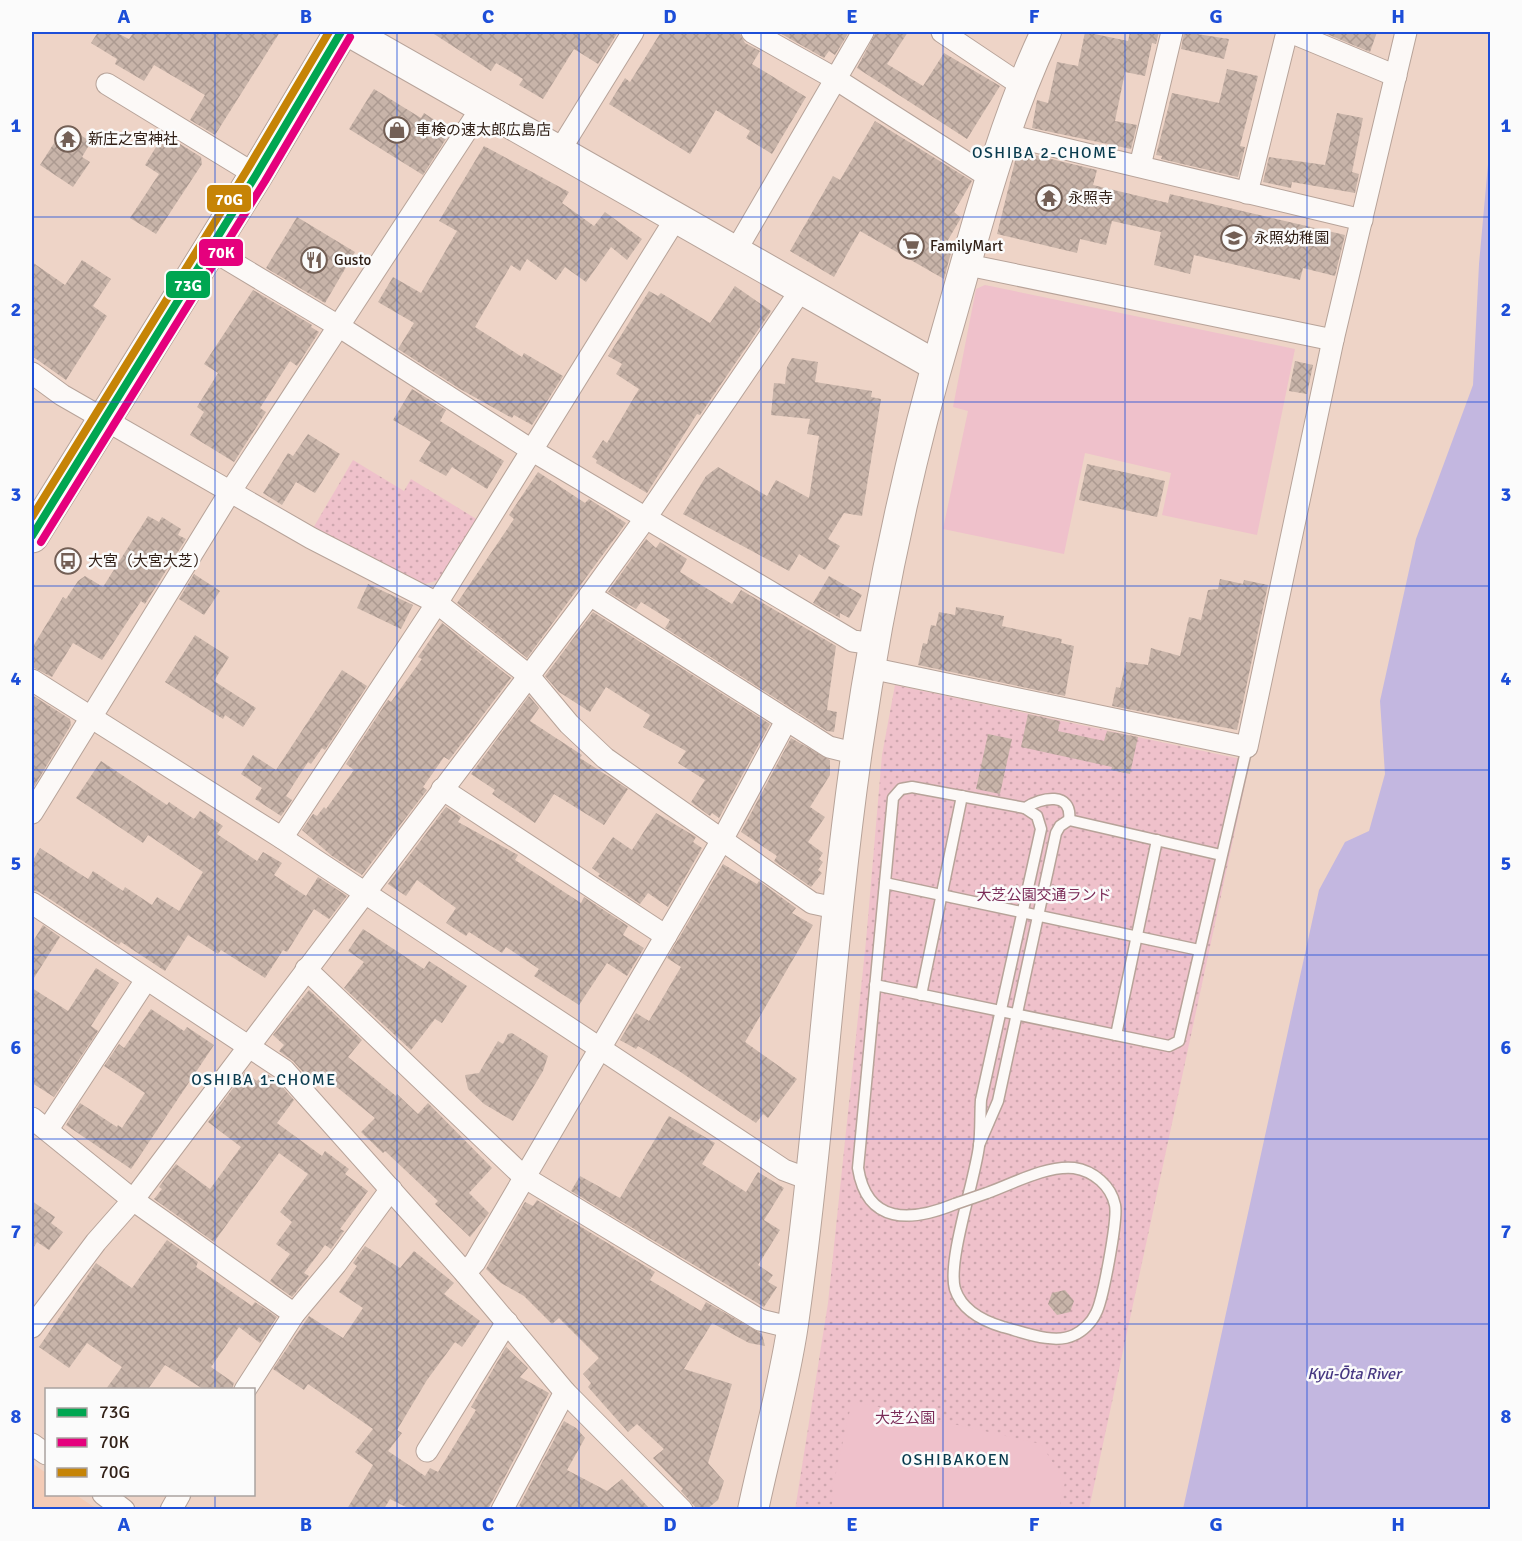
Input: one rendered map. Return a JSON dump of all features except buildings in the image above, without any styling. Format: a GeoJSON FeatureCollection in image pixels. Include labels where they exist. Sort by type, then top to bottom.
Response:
{"type":"FeatureCollection","features":[{"type":"Feature","properties":{"kind":"highway"},"geometry":{"type":"LineString","coordinates":[[32,536],[256,176],[341,32]]}},
{"type":"Feature","properties":{"kind":"street"},"geometry":{"type":"LineString","coordinates":[[350,32],[935,365]]}},
{"type":"Feature","properties":{"kind":"street"},"geometry":{"type":"LineString","coordinates":[[560,150],[633,32]]}},
{"type":"Feature","properties":{"kind":"street"},"geometry":{"type":"LineString","coordinates":[[752,32],[834,78],[989,177]]}},
{"type":"Feature","properties":{"kind":"street"},"geometry":{"type":"LineString","coordinates":[[735,252],[834,78],[863,32]]}},
{"type":"Feature","properties":{"kind":"street"},"geometry":{"type":"LineString","coordinates":[[942,32],[1021,85]]}},
{"type":"Feature","properties":{"kind":"street"},"geometry":{"type":"LineString","coordinates":[[753,1509],[793,1328],[857,753],[872,656],[935,365],[963,264],[1003,135],[1021,85],[1046,32]]}},
{"type":"Feature","properties":{"kind":"street"},"geometry":{"type":"LineString","coordinates":[[1140,166],[1172,32]]}},
{"type":"Feature","properties":{"kind":"street"},"geometry":{"type":"LineString","coordinates":[[1247,193],[1289,32],[1396,76]]}},
{"type":"Feature","properties":{"kind":"street"},"geometry":{"type":"LineString","coordinates":[[210,249],[340,327],[533,452],[854,641],[872,656],[1248,747],[1333,340],[1406,32]]}},
{"type":"Feature","properties":{"kind":"street"},"geometry":{"type":"LineString","coordinates":[[107,84],[256,176]]}},
{"type":"Feature","properties":{"kind":"street"},"geometry":{"type":"LineString","coordinates":[[32,813],[230,492],[482,107]]}},
{"type":"Feature","properties":{"kind":"street"},"geometry":{"type":"LineString","coordinates":[[1003,135],[1362,220]]}},
{"type":"Feature","properties":{"kind":"street"},"geometry":{"type":"LineString","coordinates":[[282,838],[437,603],[533,452],[676,218]]}},
{"type":"Feature","properties":{"kind":"street"},"geometry":{"type":"LineString","coordinates":[[963,264],[1333,340]]}},
{"type":"Feature","properties":{"kind":"street"},"geometry":{"type":"LineString","coordinates":[[32,1327],[96,1242],[133,1200],[363,892],[590,595],[645,519],[801,290]]}},
{"type":"Feature","properties":{"kind":"street"},"geometry":{"type":"LineString","coordinates":[[32,373],[62,395],[230,492],[311,538],[437,603],[528,675],[569,724],[605,759],[812,903],[840,909]]}},
{"type":"Feature","properties":{"kind":"street"},"geometry":{"type":"LineString","coordinates":[[590,595],[829,747],[857,753]]}},
{"type":"Feature","properties":{"kind":"street"},"geometry":{"type":"LineString","coordinates":[[32,680],[282,838],[784,1170],[811,1180]]}},
{"type":"Feature","properties":{"kind":"street"},"geometry":{"type":"LineString","coordinates":[[465,1273],[475,1262],[598,1047],[722,840],[786,721]]}},
{"type":"Feature","properties":{"kind":"street"},"geometry":{"type":"LineString","coordinates":[[442,789],[666,936]]}},
{"type":"Feature","properties":{"kind":"street"},"geometry":{"type":"LineString","coordinates":[[32,903],[284,1071],[465,1273],[565,1392],[682,1509]]}},
{"type":"Feature","properties":{"kind":"street"},"geometry":{"type":"LineString","coordinates":[[306,969],[525,1177],[760,1320],[793,1328]]}},
{"type":"Feature","properties":{"kind":"street"},"geometry":{"type":"LineString","coordinates":[[146,980],[40,1124],[133,1200],[294,1314]]}},
{"type":"Feature","properties":{"kind":"street"},"geometry":{"type":"LineString","coordinates":[[245,1388],[294,1314],[336,1264],[391,1189]]}},
{"type":"Feature","properties":{"kind":"street"},"geometry":{"type":"LineString","coordinates":[[427,1451],[507,1322]]}},
{"type":"Feature","properties":{"kind":"street"},"geometry":{"type":"LineString","coordinates":[[502,1509],[565,1392]]}},
{"type":"Feature","properties":{"kind":"street"},"geometry":{"type":"LineString","coordinates":[[32,1444],[45,1453]]}},
{"type":"Feature","properties":{"kind":"street"},"geometry":{"type":"LineString","coordinates":[[106,1496],[123,1509]]}},
{"type":"Feature","properties":{"kind":"street"},"geometry":{"type":"LineString","coordinates":[[171,1509],[179,1496]]}},
{"type":"Feature","properties":{"kind":"lane"},"geometry":{"type":"LineString","coordinates":[[875,986],[1169,1046],[1179,1041],[1248,747]]}},
{"type":"Feature","properties":{"kind":"lane"},"geometry":{"type":"LineString","coordinates":[[962,796],[912,787],[901,789],[893,798],[858,1168],[860,1185],[871,1201],[891,1214],[910,1218],[933,1213],[955,1204],[987,1193],[1050,1171],[1073,1168],[1092,1174],[1108,1187],[1116,1206],[1115,1226],[1097,1312],[1087,1327],[1073,1336],[1056,1338],[1036,1335],[984,1322],[958,1297],[954,1286],[954,1264],[979,1145],[981,1100],[1041,829],[1037,816],[1025,808],[962,796]]}},
{"type":"Feature","properties":{"kind":"lane"},"geometry":{"type":"LineString","coordinates":[[921,995],[962,796]]}},
{"type":"Feature","properties":{"kind":"lane"},"geometry":{"type":"LineString","coordinates":[[979,1145],[998,1101],[1056,833],[1069,820],[1070,811],[1066,804],[1053,798],[1038,800],[1025,808]]}},
{"type":"Feature","properties":{"kind":"lane"},"geometry":{"type":"LineString","coordinates":[[1069,820],[1221,855]]}},
{"type":"Feature","properties":{"kind":"lane"},"geometry":{"type":"LineString","coordinates":[[1116,1035],[1157,840]]}},
{"type":"Feature","properties":{"kind":"lane"},"geometry":{"type":"LineString","coordinates":[[885,882],[1199,950]]}},
{"type":"Feature","properties":{"kind":"shaded area"},"geometry":{"type":"Polygon","coordinates":[[[32,1463],[45,1472],[45,1496],[78,1496],[97,1509],[32,1509],[32,1463]]]}},
{"type":"Feature","properties":{"kind":"green space"},"geometry":{"type":"Polygon","coordinates":[[[985,285],[1295,349],[1257,535],[1162,515],[1171,473],[1085,453],[1064,554],[943,529],[968,411],[953,407],[976,289],[985,285]]]}},
{"type":"Feature","properties":{"kind":"green space"},"geometry":{"type":"Polygon","coordinates":[[[353,460],[404,491],[411,479],[478,520],[439,580],[425,584],[312,530],[353,460]]]}},
{"type":"Feature","properties":{"kind":"green space","name":"大芝公園交通ランド"},"geometry":{"type":"Polygon","coordinates":[[[895,685],[1250,761],[1089,1509],[795,1510],[828,1303],[866,941],[882,755],[895,685]]]}},
{"type":"Feature","properties":{"kind":"green space","name":"大芝公園"},"geometry":{"type":"Polygon","coordinates":[[[852,1401],[1041,1444],[1065,1482],[1059,1509],[832,1509],[833,1486],[852,1401]]]}},
{"type":"Feature","properties":{"kind":"water","name":"Kyū-Ōta River"},"geometry":{"type":"Polygon","coordinates":[[[1490,142],[1490,1509],[1183,1509],[1319,890],[1345,842],[1369,831],[1385,774],[1380,701],[1416,539],[1473,385],[1479,264],[1490,142]]]}},
{"type":"Feature","properties":{"kind":"transit line","name":"70G"},"geometry":{"type":"LineString","coordinates":[[32,517],[247,170],[329,32]]}},
{"type":"Feature","properties":{"kind":"transit line","name":"73G"},"geometry":{"type":"LineString","coordinates":[[32,536],[256,175],[341,32]]}},
{"type":"Feature","properties":{"kind":"transit line","name":"70K"},"geometry":{"type":"LineString","coordinates":[[41,542],[265,181],[350,37]]}},
{"type":"Feature","properties":{"kind":"place","name":"車検の速太郎広島店"},"geometry":{"type":"Point","coordinates":[397,130]}},
{"type":"Feature","properties":{"kind":"place","name":"新庄之宮神社"},"geometry":{"type":"Point","coordinates":[68,139]}},
{"type":"Feature","properties":{"kind":"place","name":"永照寺"},"geometry":{"type":"Point","coordinates":[1049,198]}},
{"type":"Feature","properties":{"kind":"place","name":"永照幼稚園"},"geometry":{"type":"Point","coordinates":[1234,238]}},
{"type":"Feature","properties":{"kind":"place","name":"FamilyMart"},"geometry":{"type":"Point","coordinates":[911,246]}},
{"type":"Feature","properties":{"kind":"place","name":"Gusto"},"geometry":{"type":"Point","coordinates":[314,260]}},
{"type":"Feature","properties":{"kind":"place","name":"大宮（大宮大芝）"},"geometry":{"type":"Point","coordinates":[68,561]}},
{"type":"Feature","properties":{"kind":"district","name":"OSHIBA 2-CHOME"},"geometry":{"type":"Point","coordinates":[1045,152]}},
{"type":"Feature","properties":{"kind":"district","name":"OSHIBA 1-CHOME"},"geometry":{"type":"Point","coordinates":[264,1079]}},
{"type":"Feature","properties":{"kind":"district","name":"OSHIBAKOEN"},"geometry":{"type":"Point","coordinates":[956,1459]}}]}
